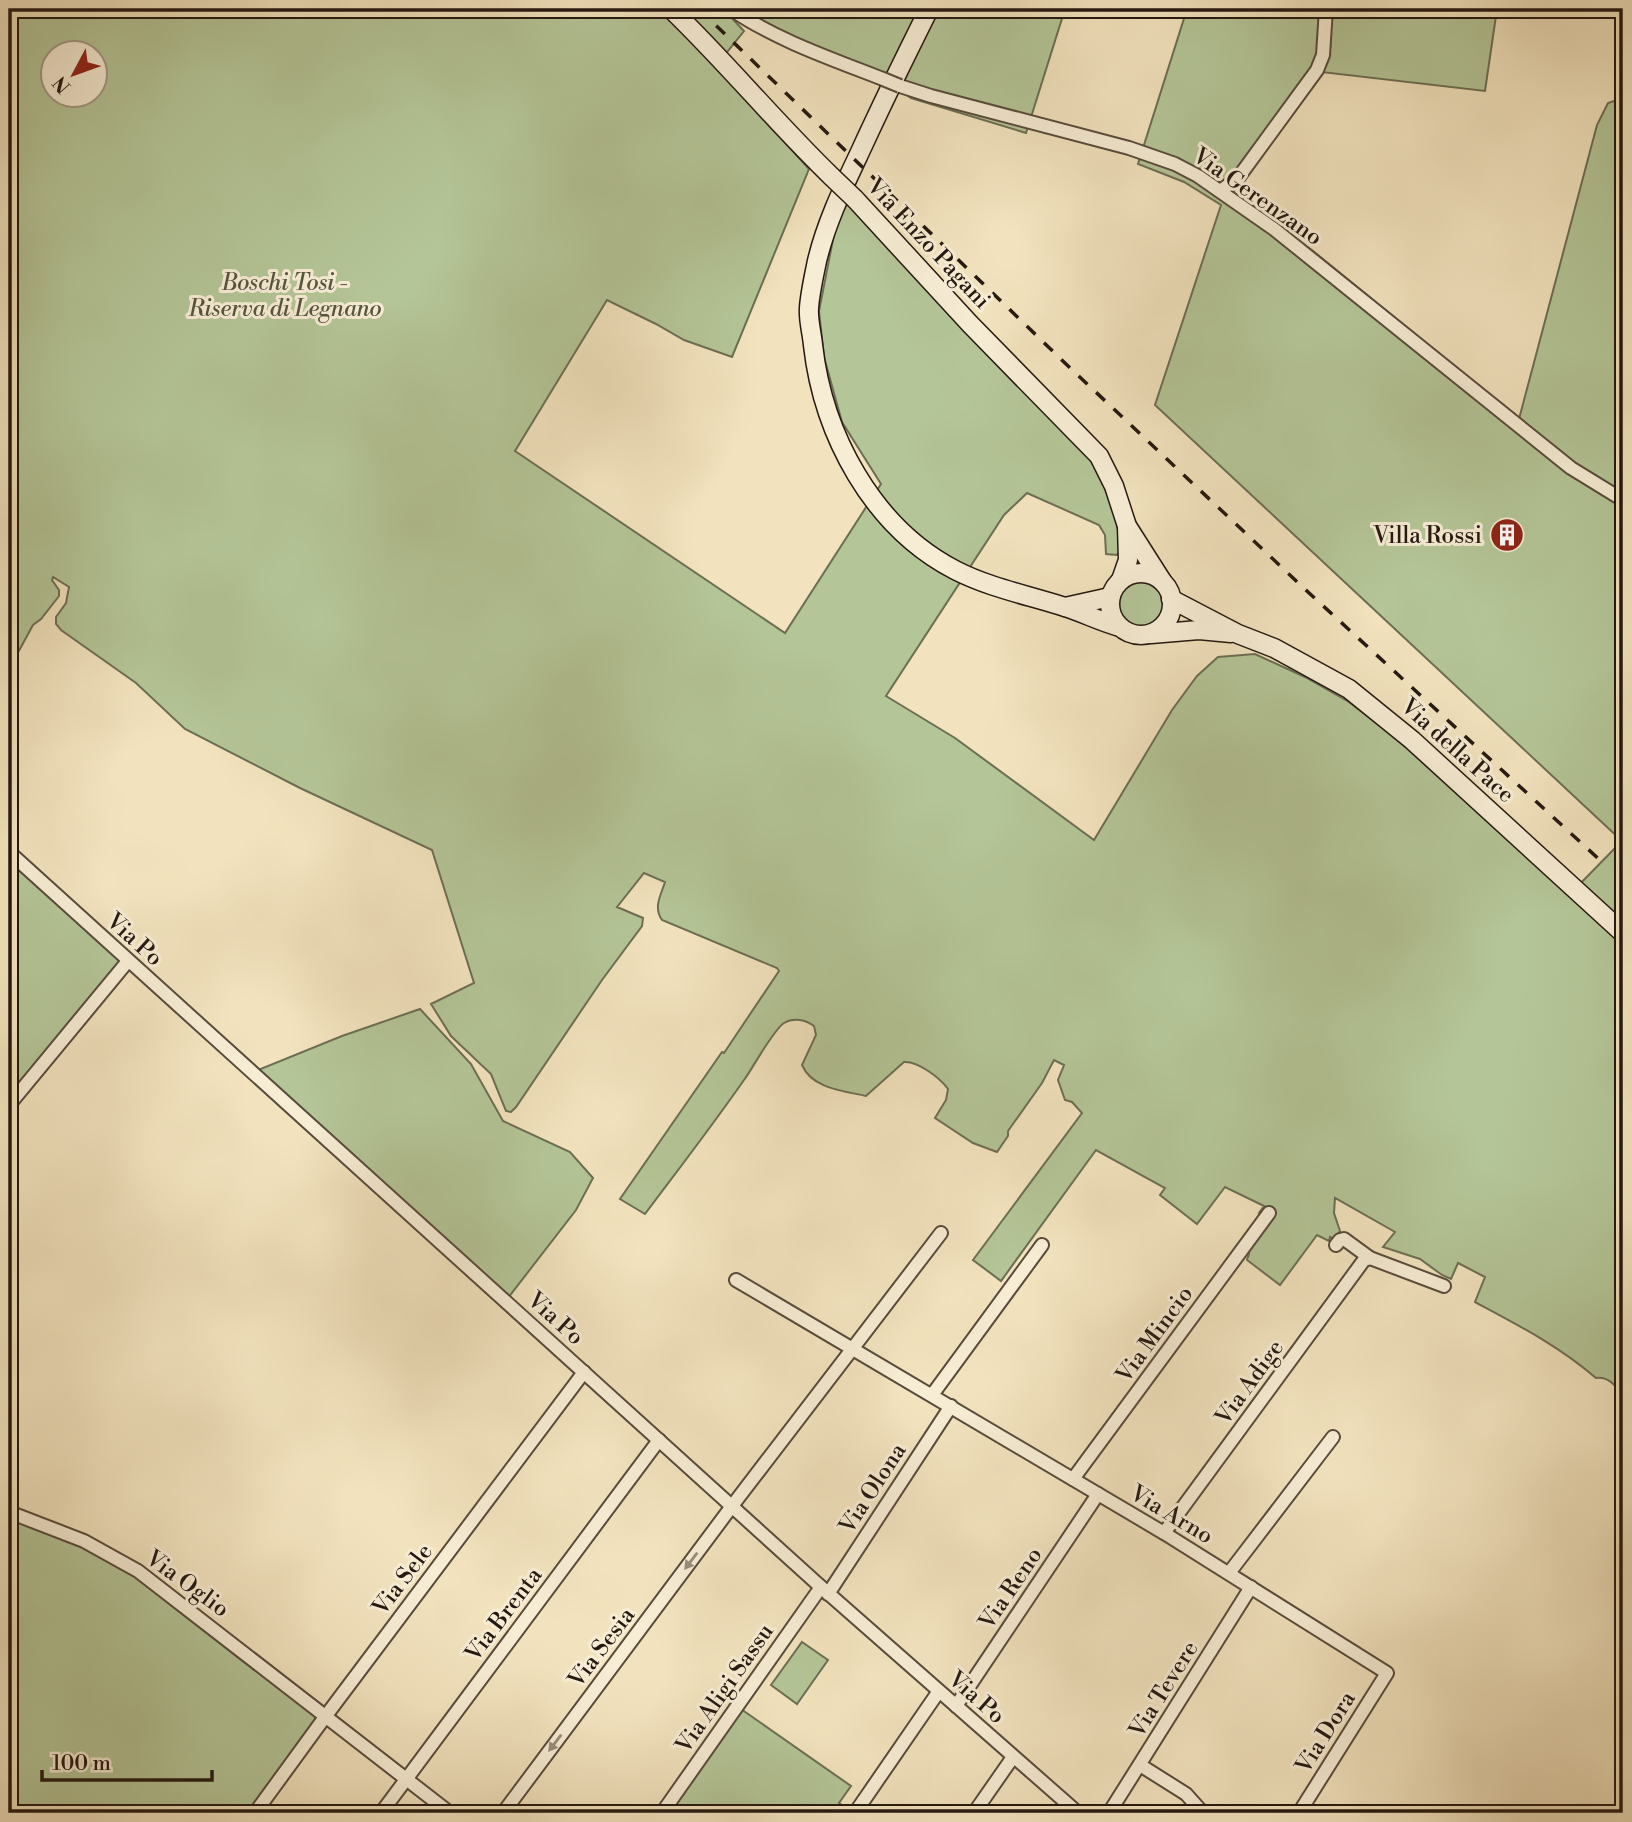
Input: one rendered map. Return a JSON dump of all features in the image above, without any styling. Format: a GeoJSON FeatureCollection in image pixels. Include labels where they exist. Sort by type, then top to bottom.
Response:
{"type":"FeatureCollection","features":[{"type":"Feature","properties":{"kind":"main road","name":"Via Enzo Pagani"},"geometry":{"type":"LineString","coordinates":[[671,9],[757,97],[797,144],[855,199],[970,324],[1087,442],[1109,472],[1127,526],[1162,581]]}},
{"type":"Feature","properties":{"kind":"main road"},"geometry":{"type":"LineString","coordinates":[[929,9],[833,209],[817,260],[809,310],[821,393],[832,428],[864,486],[902,531],[925,551],[953,569],[985,584],[1065,607],[1134,634],[1151,634],[1165,624],[1170,616],[1171,598],[1162,581],[1146,573],[1128,575],[1121,580],[1110,597],[1111,613],[1120,627]]}},
{"type":"Feature","properties":{"kind":"main road","name":"Via Enzo Pagani"},"geometry":{"type":"LineString","coordinates":[[1121,580],[1128,561],[1127,526]]}},
{"type":"Feature","properties":{"kind":"main road"},"geometry":{"type":"LineString","coordinates":[[1065,607],[1110,597]]}},
{"type":"Feature","properties":{"kind":"main road","name":"Via della Pace"},"geometry":{"type":"LineString","coordinates":[[1171,598],[1349,688],[1412,740],[1623,933]]}},
{"type":"Feature","properties":{"kind":"main road","name":"Via della Pace"},"geometry":{"type":"LineString","coordinates":[[1151,634],[1199,630],[1238,634]]}},
{"type":"Feature","properties":{"kind":"street","name":"Via Gerenzano"},"geometry":{"type":"LineString","coordinates":[[731,9],[750,22],[891,84],[1129,148],[1175,164],[1220,191],[1284,237],[1571,468],[1623,500]]}},
{"type":"Feature","properties":{"kind":"street"},"geometry":{"type":"LineString","coordinates":[[1220,191],[1238,178],[1317,70],[1323,55],[1326,9]]}},
{"type":"Feature","properties":{"kind":"street","name":"Via Po"},"geometry":{"type":"LineString","coordinates":[[9,852],[825,1590],[1078,1813]]}},
{"type":"Feature","properties":{"kind":"street"},"geometry":{"type":"LineString","coordinates":[[9,1105],[128,961]]}},
{"type":"Feature","properties":{"kind":"street","name":"Via Mincio"},"geometry":{"type":"LineString","coordinates":[[1073,1479],[1269,1213]]}},
{"type":"Feature","properties":{"kind":"street","name":"Via Sesia"},"geometry":{"type":"LineString","coordinates":[[503,1813],[732,1506],[941,1233]]}},
{"type":"Feature","properties":{"kind":"street"},"geometry":{"type":"LineString","coordinates":[[1336,1245],[1344,1239],[1370,1258],[1444,1286]]}},
{"type":"Feature","properties":{"kind":"street"},"geometry":{"type":"LineString","coordinates":[[932,1395],[1042,1245]]}},
{"type":"Feature","properties":{"kind":"street","name":"Via Adige"},"geometry":{"type":"LineString","coordinates":[[1164,1533],[1364,1260],[1370,1258]]}},
{"type":"Feature","properties":{"kind":"street","name":"Via Arno"},"geometry":{"type":"LineString","coordinates":[[736,1280],[1164,1533],[1387,1673]]}},
{"type":"Feature","properties":{"kind":"street","name":"Via Sele"},"geometry":{"type":"LineString","coordinates":[[255,1813],[584,1372]]}},
{"type":"Feature","properties":{"kind":"street","name":"Via Olona"},"geometry":{"type":"LineString","coordinates":[[825,1590],[951,1406]]}},
{"type":"Feature","properties":{"kind":"street"},"geometry":{"type":"LineString","coordinates":[[1229,1573],[1333,1437]]}},
{"type":"Feature","properties":{"kind":"street","name":"Via Brenta"},"geometry":{"type":"LineString","coordinates":[[381,1813],[659,1440]]}},
{"type":"Feature","properties":{"kind":"street","name":"Via Reno"},"geometry":{"type":"LineString","coordinates":[[956,1706],[1098,1494]]}},
{"type":"Feature","properties":{"kind":"street","name":"Via Oglio"},"geometry":{"type":"LineString","coordinates":[[9,1511],[83,1541],[138,1571],[450,1813]]}},
{"type":"Feature","properties":{"kind":"street","name":"Via Tevere"},"geometry":{"type":"LineString","coordinates":[[1109,1813],[1251,1587]]}},
{"type":"Feature","properties":{"kind":"street","name":"Via Aligi Sassu"},"geometry":{"type":"LineString","coordinates":[[662,1813],[825,1590]]}},
{"type":"Feature","properties":{"kind":"street","name":"Via Dora"},"geometry":{"type":"LineString","coordinates":[[1299,1813],[1387,1673]]}},
{"type":"Feature","properties":{"kind":"street"},"geometry":{"type":"LineString","coordinates":[[855,1813],[939,1691]]}},
{"type":"Feature","properties":{"kind":"street"},"geometry":{"type":"LineString","coordinates":[[974,1813],[1013,1757]]}},
{"type":"Feature","properties":{"kind":"street"},"geometry":{"type":"LineString","coordinates":[[1140,1765],[1186,1794],[1203,1813]]}},
{"type":"Feature","properties":{"kind":"green space","name":"Boschi Tosi - Riserva di Legnano"},"geometry":{"type":"Polygon","coordinates":[[[9,9],[1065,9],[1026,133],[911,98],[901,91],[729,15],[744,31],[716,66],[809,169],[732,357],[684,340],[607,300],[515,451],[785,633],[881,484],[842,422],[824,357],[819,311],[838,214],[845,202],[870,223],[1096,464],[1116,510],[1121,535],[1121,546],[1117,555],[1106,554],[1105,535],[1099,525],[1027,493],[1004,515],[886,696],[955,738],[1094,840],[1172,710],[1197,676],[1218,657],[1255,654],[1305,677],[1349,702],[1391,734],[1569,895],[1622,841],[1155,405],[1221,205],[1184,182],[1138,164],[1187,9],[1497,9],[1485,91],[1322,72],[1232,194],[1313,251],[1519,419],[1597,125],[1608,103],[1623,98],[1623,1395],[1608,1380],[1596,1378],[1553,1346],[1475,1302],[1485,1277],[1458,1263],[1451,1279],[1420,1259],[1383,1247],[1395,1232],[1335,1198],[1334,1213],[1340,1231],[1334,1239],[1330,1237],[1329,1241],[1317,1235],[1280,1285],[1247,1260],[1249,1254],[1246,1252],[1269,1220],[1259,1213],[1264,1206],[1225,1187],[1197,1224],[1160,1195],[1165,1188],[1096,1150],[1001,1281],[973,1260],[1082,1113],[1072,1102],[1065,1100],[1058,1080],[1064,1065],[1054,1060],[997,1152],[973,1143],[935,1118],[946,1100],[948,1089],[934,1075],[916,1064],[904,1062],[866,1096],[830,1088],[813,1079],[802,1065],[816,1035],[814,1026],[800,1020],[788,1021],[774,1033],[732,1097],[645,1214],[620,1199],[722,1052],[724,1053],[779,971],[777,968],[662,920],[658,906],[665,882],[644,873],[617,907],[643,918],[642,926],[516,1107],[511,1112],[506,1111],[491,1074],[451,1036],[431,1004],[474,983],[432,850],[300,788],[185,729],[136,683],[61,630],[56,624],[56,617],[66,603],[69,587],[53,577],[59,596],[33,625],[9,669],[9,9]]]}},
{"type":"Feature","properties":{"kind":"green space"},"geometry":{"type":"Polygon","coordinates":[[[1141,578],[1151,580],[1159,586],[1165,594],[1165,614],[1159,622],[1151,628],[1141,630],[1131,628],[1123,622],[1117,614],[1115,604],[1117,594],[1123,586],[1131,580],[1141,578]]]}},
{"type":"Feature","properties":{"kind":"green space"},"geometry":{"type":"Polygon","coordinates":[[[9,858],[122,962],[9,1098],[9,858]]]}},
{"type":"Feature","properties":{"kind":"green space"},"geometry":{"type":"Polygon","coordinates":[[[420,1009],[471,1064],[503,1121],[570,1152],[593,1178],[576,1210],[508,1298],[258,1070],[342,1036],[420,1009]]]}},
{"type":"Feature","properties":{"kind":"green space"},"geometry":{"type":"Polygon","coordinates":[[[9,1518],[108,1555],[315,1715],[316,1720],[308,1732],[248,1813],[9,1813],[9,1518]]]}},
{"type":"Feature","properties":{"kind":"green space"},"geometry":{"type":"Polygon","coordinates":[[[802,1642],[828,1660],[797,1704],[771,1685],[802,1642]]]}},
{"type":"Feature","properties":{"kind":"green space"},"geometry":{"type":"Polygon","coordinates":[[[741,1709],[851,1786],[839,1803],[846,1808],[843,1813],[668,1813],[741,1709]]]}},
{"type":"Feature","properties":{"kind":"railway"},"geometry":{"type":"LineString","coordinates":[[699,9],[1066,364],[1308,592],[1602,862]]}},
{"type":"Feature","properties":{"kind":"place","name":"Villa Rossi"},"geometry":{"type":"Point","coordinates":[1507,535]}}]}
